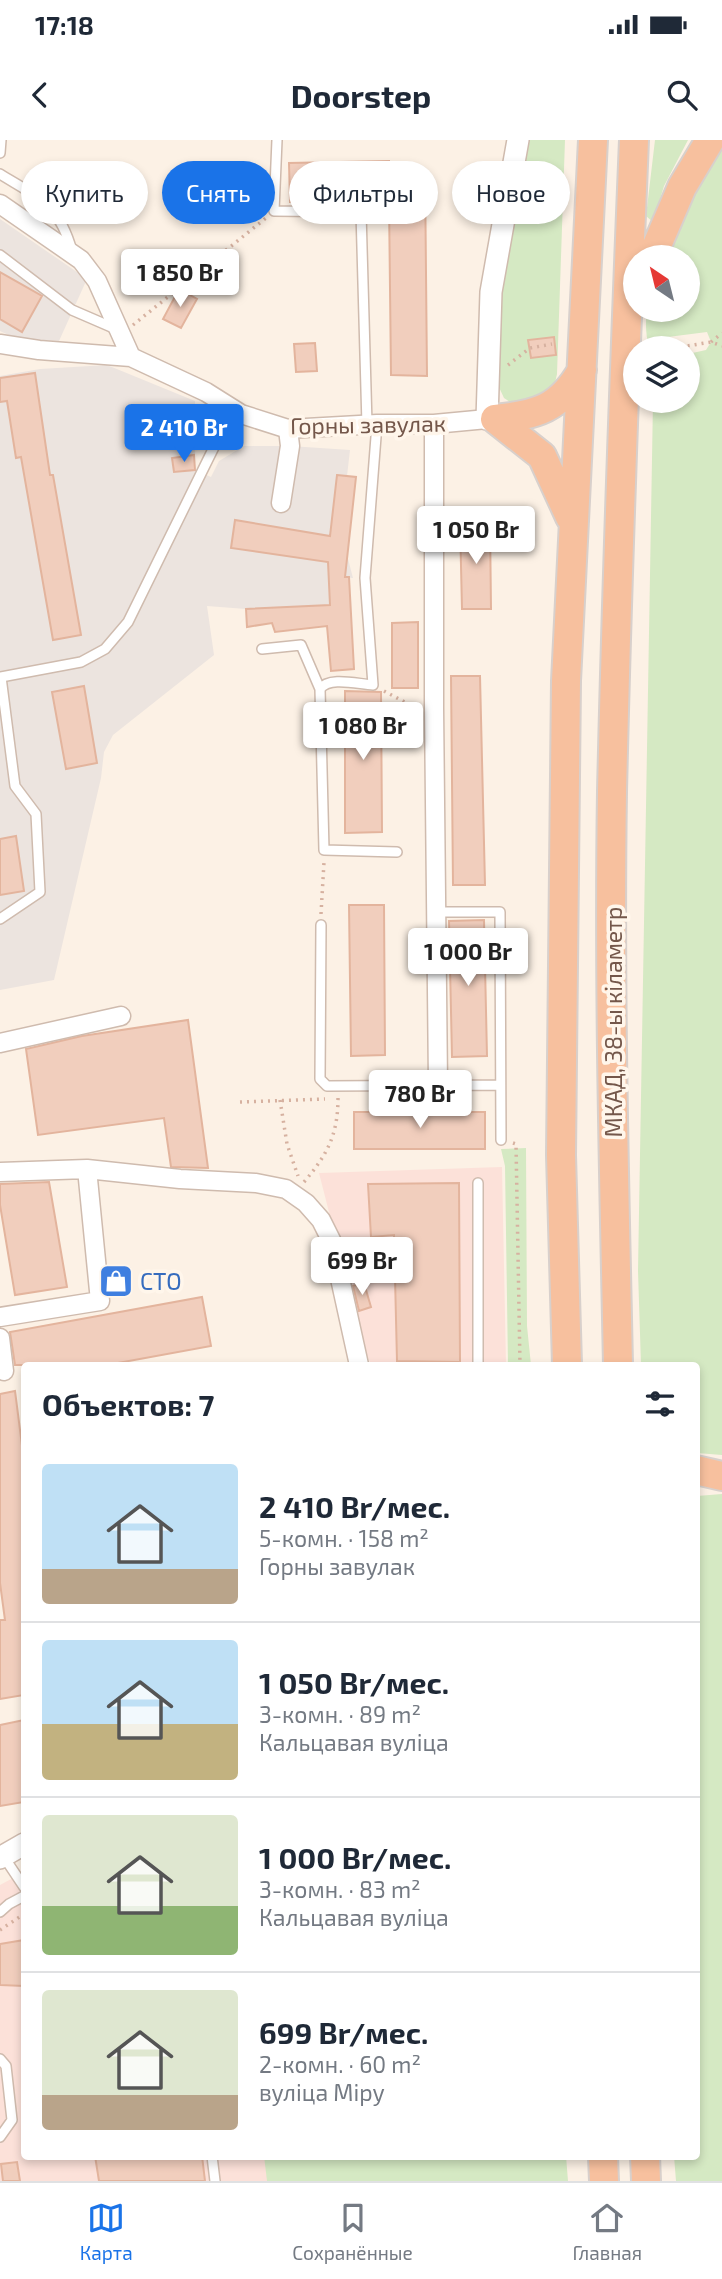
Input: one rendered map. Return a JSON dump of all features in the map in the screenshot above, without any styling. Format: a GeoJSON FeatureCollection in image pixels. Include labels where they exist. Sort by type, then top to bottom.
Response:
{"type":"FeatureCollection","features":[{"type":"Feature","properties":{"kind":"highway"},"geometry":{"type":"LineString","coordinates":[[567,1362],[561,1155],[566,681],[593,140]]}},
{"type":"Feature","properties":{"kind":"highway"},"geometry":{"type":"LineString","coordinates":[[626,336],[634,140]]}},
{"type":"Feature","properties":{"kind":"highway"},"geometry":{"type":"LineString","coordinates":[[657,245],[682,187],[710,140]]}},
{"type":"Feature","properties":{"kind":"highway"},"geometry":{"type":"LineString","coordinates":[[491,419],[538,412],[572,387],[582,370]]}},
{"type":"Feature","properties":{"kind":"highway","name":"МКАД, 38-ы кіламетр"},"geometry":{"type":"LineString","coordinates":[[618,1362],[611,1084],[612,794],[624,413]]}},
{"type":"Feature","properties":{"kind":"highway"},"geometry":{"type":"LineString","coordinates":[[491,419],[542,456],[573,523]]}},
{"type":"Feature","properties":{"kind":"highway"},"geometry":{"type":"LineString","coordinates":[[700,1471],[722,1476]]}},
{"type":"Feature","properties":{"kind":"highway"},"geometry":{"type":"LineString","coordinates":[[700,1487],[722,1483]]}},
{"type":"Feature","properties":{"kind":"highway"},"geometry":{"type":"LineString","coordinates":[[603,2160],[604,2181]]}},
{"type":"Feature","properties":{"kind":"highway"},"geometry":{"type":"LineString","coordinates":[[645,2160],[646,2181]]}},
{"type":"Feature","properties":{"kind":"street"},"geometry":{"type":"LineString","coordinates":[[491,419],[487,382],[491,292],[518,140]]}},
{"type":"Feature","properties":{"kind":"street"},"geometry":{"type":"LineString","coordinates":[[0,204],[81,260],[97,281],[131,357]]}},
{"type":"Feature","properties":{"kind":"street","name":"Горны завулак"},"geometry":{"type":"LineString","coordinates":[[0,344],[39,351],[131,357],[206,392],[241,414],[288,429],[434,424],[491,419]]}},
{"type":"Feature","properties":{"kind":"street"},"geometry":{"type":"LineString","coordinates":[[434,424],[438,1084]]}},
{"type":"Feature","properties":{"kind":"street"},"geometry":{"type":"LineString","coordinates":[[281,503],[290,446],[288,429]]}},
{"type":"Feature","properties":{"kind":"street"},"geometry":{"type":"LineString","coordinates":[[0,1043],[121,1016]]}},
{"type":"Feature","properties":{"kind":"street"},"geometry":{"type":"LineString","coordinates":[[0,1172],[87,1169],[256,1183],[286,1189],[306,1203],[321,1220],[332,1242],[358,1362]]}},
{"type":"Feature","properties":{"kind":"street"},"geometry":{"type":"LineString","coordinates":[[0,1317],[100,1301],[87,1169]]}},
{"type":"Feature","properties":{"kind":"street"},"geometry":{"type":"LineString","coordinates":[[0,1338],[4,1371]]}},
{"type":"Feature","properties":{"kind":"street"},"geometry":{"type":"LineString","coordinates":[[2,1858],[21,1846]]}},
{"type":"Feature","properties":{"kind":"lane"},"geometry":{"type":"LineString","coordinates":[[0,153],[1,140]]}},
{"type":"Feature","properties":{"kind":"lane"},"geometry":{"type":"LineString","coordinates":[[275,187],[277,140]]}},
{"type":"Feature","properties":{"kind":"lane"},"geometry":{"type":"LineString","coordinates":[[0,174],[50,205],[66,229],[72,253]]}},
{"type":"Feature","properties":{"kind":"lane"},"geometry":{"type":"LineString","coordinates":[[275,211],[360,212],[372,425],[365,578],[373,685],[329,682],[320,689]]}},
{"type":"Feature","properties":{"kind":"lane"},"geometry":{"type":"LineString","coordinates":[[0,255],[72,310],[119,333]]}},
{"type":"Feature","properties":{"kind":"lane"},"geometry":{"type":"LineString","coordinates":[[0,919],[40,892],[36,814],[15,786],[1,672],[81,662],[105,649],[128,622],[217,441],[241,414]]}},
{"type":"Feature","properties":{"kind":"lane"},"geometry":{"type":"LineString","coordinates":[[262,649],[301,645],[320,689],[324,850],[397,852]]}},
{"type":"Feature","properties":{"kind":"lane"},"geometry":{"type":"LineString","coordinates":[[437,912],[500,912],[500,1140]]}},
{"type":"Feature","properties":{"kind":"lane"},"geometry":{"type":"LineString","coordinates":[[321,925],[320,1079],[327,1086],[500,1085]]}},
{"type":"Feature","properties":{"kind":"lane"},"geometry":{"type":"LineString","coordinates":[[478,1183],[478,1362]]}},
{"type":"Feature","properties":{"kind":"lane"},"geometry":{"type":"LineString","coordinates":[[2,1858],[21,1883]]}},
{"type":"Feature","properties":{"kind":"lane"},"geometry":{"type":"LineString","coordinates":[[0,1912],[9,1903],[21,1897]]}},
{"type":"Feature","properties":{"kind":"lane"},"geometry":{"type":"LineString","coordinates":[[0,2059],[6,2066],[12,2120],[0,2137]]}},
{"type":"Feature","properties":{"kind":"lane"},"geometry":{"type":"LineString","coordinates":[[212,2160],[215,2181]]}},
{"type":"Feature","properties":{"kind":"path"},"geometry":{"type":"LineString","coordinates":[[119,333],[257,224]]}},
{"type":"Feature","properties":{"kind":"path"},"geometry":{"type":"LineString","coordinates":[[711,342],[722,333]]}},
{"type":"Feature","properties":{"kind":"path"},"geometry":{"type":"LineString","coordinates":[[700,344],[711,342],[722,346]]}},
{"type":"Feature","properties":{"kind":"path"},"geometry":{"type":"LineString","coordinates":[[487,382],[496,378],[530,348],[552,344]]}},
{"type":"Feature","properties":{"kind":"path"},"geometry":{"type":"LineString","coordinates":[[373,685],[412,706],[434,708]]}},
{"type":"Feature","properties":{"kind":"path"},"geometry":{"type":"LineString","coordinates":[[321,925],[324,850]]}},
{"type":"Feature","properties":{"kind":"path"},"geometry":{"type":"LineString","coordinates":[[280,1100],[286,1144],[302,1186],[322,1161],[333,1137],[338,1120],[337,1086]]}},
{"type":"Feature","properties":{"kind":"path"},"geometry":{"type":"LineString","coordinates":[[240,1102],[338,1099]]}},
{"type":"Feature","properties":{"kind":"path"},"geometry":{"type":"LineString","coordinates":[[500,1140],[516,1144],[520,1362]]}},
{"type":"Feature","properties":{"kind":"path"},"geometry":{"type":"LineString","coordinates":[[0,1930],[21,1916]]}},
{"type":"Feature","properties":{"kind":"shaded area"},"geometry":{"type":"Polygon","coordinates":[[[0,219],[87,279],[59,341],[17,339],[0,331],[0,219]]]}},
{"type":"Feature","properties":{"kind":"shaded area"},"geometry":{"type":"Polygon","coordinates":[[[107,365],[195,401],[195,470],[211,477],[219,461],[244,446],[350,450],[347,476],[347,555],[353,578],[329,576],[330,605],[246,609],[207,606],[214,655],[113,735],[104,752],[101,778],[54,980],[0,990],[0,376],[40,369],[107,365]]]}},
{"type":"Feature","properties":{"kind":"shaded area"},"geometry":{"type":"Polygon","coordinates":[[[502,1167],[506,1362],[370,1362],[363,1345],[319,1173],[502,1167]]]}},
{"type":"Feature","properties":{"kind":"shaded area"},"geometry":{"type":"Polygon","coordinates":[[[21,1874],[21,2160],[268,2160],[271,2181],[0,2181],[0,1885],[21,1874]]]}},
{"type":"Feature","properties":{"kind":"green space"},"geometry":{"type":"Polygon","coordinates":[[[527,140],[565,140],[564,161],[523,161],[527,140]]]}},
{"type":"Feature","properties":{"kind":"green space"},"geometry":{"type":"Polygon","coordinates":[[[655,140],[688,140],[664,186],[653,222],[646,216],[655,140]]]}},
{"type":"Feature","properties":{"kind":"green space"},"geometry":{"type":"Polygon","coordinates":[[[722,140],[722,1455],[700,1453],[700,1362],[641,1362],[638,1271],[653,413],[700,413],[700,351],[706,350],[711,342],[707,332],[647,336],[646,322],[700,322],[700,245],[667,245],[675,221],[722,140]]]}},
{"type":"Feature","properties":{"kind":"green space"},"geometry":{"type":"Polygon","coordinates":[[[512,224],[562,224],[557,374],[549,394],[513,404],[504,398],[497,383],[500,296],[512,224]]]}},
{"type":"Feature","properties":{"kind":"green space"},"geometry":{"type":"Polygon","coordinates":[[[526,1148],[527,1326],[531,1362],[508,1362],[505,1166],[501,1149],[526,1148]]]}},
{"type":"Feature","properties":{"kind":"green space"},"geometry":{"type":"Polygon","coordinates":[[[722,1494],[722,2181],[676,2181],[674,2160],[700,2160],[700,1496],[722,1494]]]}},
{"type":"Feature","properties":{"kind":"green space"},"geometry":{"type":"Polygon","coordinates":[[[264,2160],[566,2160],[568,2181],[267,2181],[264,2160]]]}},
{"type":"Feature","properties":{"kind":"building"},"geometry":{"type":"Polygon","coordinates":[[[389,224],[426,224],[427,376],[391,375],[389,224]]]}},
{"type":"Feature","properties":{"kind":"building"},"geometry":{"type":"Polygon","coordinates":[[[0,272],[42,296],[22,332],[0,319],[0,272]]]}},
{"type":"Feature","properties":{"kind":"building"},"geometry":{"type":"Polygon","coordinates":[[[179,289],[197,299],[181,328],[163,319],[179,289]]]}},
{"type":"Feature","properties":{"kind":"building"},"geometry":{"type":"Polygon","coordinates":[[[554,337],[556,355],[531,358],[528,340],[554,337]]]}},
{"type":"Feature","properties":{"kind":"building"},"geometry":{"type":"Polygon","coordinates":[[[315,343],[317,371],[296,372],[294,344],[315,343]]]}},
{"type":"Feature","properties":{"kind":"building"},"geometry":{"type":"Polygon","coordinates":[[[35,373],[50,475],[53,475],[81,635],[53,640],[21,457],[16,458],[7,401],[0,402],[0,378],[35,373]]]}},
{"type":"Feature","properties":{"kind":"building"},"geometry":{"type":"Polygon","coordinates":[[[194,455],[195,470],[174,472],[172,458],[194,455]]]}},
{"type":"Feature","properties":{"kind":"building"},"geometry":{"type":"Polygon","coordinates":[[[337,475],[356,477],[345,577],[349,577],[354,669],[331,671],[327,626],[275,632],[272,623],[247,627],[246,609],[330,605],[328,562],[231,548],[235,520],[330,536],[337,475]]]}},
{"type":"Feature","properties":{"kind":"building"},"geometry":{"type":"Polygon","coordinates":[[[460,523],[490,523],[491,609],[462,609],[460,523]]]}},
{"type":"Feature","properties":{"kind":"building"},"geometry":{"type":"Polygon","coordinates":[[[418,622],[418,688],[392,688],[392,623],[418,622]]]}},
{"type":"Feature","properties":{"kind":"building"},"geometry":{"type":"Polygon","coordinates":[[[451,676],[480,676],[485,885],[453,885],[451,676]]]}},
{"type":"Feature","properties":{"kind":"building"},"geometry":{"type":"Polygon","coordinates":[[[84,686],[97,763],[66,769],[52,692],[84,686]]]}},
{"type":"Feature","properties":{"kind":"building"},"geometry":{"type":"Polygon","coordinates":[[[345,691],[381,692],[382,832],[345,833],[345,691]]]}},
{"type":"Feature","properties":{"kind":"building"},"geometry":{"type":"Polygon","coordinates":[[[16,836],[24,891],[0,895],[0,839],[16,836]]]}},
{"type":"Feature","properties":{"kind":"building"},"geometry":{"type":"Polygon","coordinates":[[[349,905],[384,905],[385,1055],[351,1056],[349,905]]]}},
{"type":"Feature","properties":{"kind":"building"},"geometry":{"type":"Polygon","coordinates":[[[484,920],[487,1056],[452,1057],[449,921],[484,920]]]}},
{"type":"Feature","properties":{"kind":"building"},"geometry":{"type":"Polygon","coordinates":[[[188,1020],[208,1168],[171,1167],[164,1118],[38,1135],[26,1049],[82,1036],[188,1020]]]}},
{"type":"Feature","properties":{"kind":"building"},"geometry":{"type":"Polygon","coordinates":[[[354,1112],[485,1112],[485,1149],[354,1149],[354,1112]]]}},
{"type":"Feature","properties":{"kind":"building"},"geometry":{"type":"Polygon","coordinates":[[[49,1182],[67,1287],[15,1295],[0,1205],[0,1184],[49,1182]]]}},
{"type":"Feature","properties":{"kind":"building"},"geometry":{"type":"Polygon","coordinates":[[[459,1183],[460,1362],[397,1361],[394,1235],[371,1237],[368,1184],[459,1183]]]}},
{"type":"Feature","properties":{"kind":"building"},"geometry":{"type":"Polygon","coordinates":[[[364,1283],[371,1307],[359,1311],[353,1286],[364,1283]]]}},
{"type":"Feature","properties":{"kind":"building"},"geometry":{"type":"Polygon","coordinates":[[[202,1297],[211,1346],[123,1362],[21,1362],[21,1365],[15,1365],[10,1332],[202,1297]]]}},
{"type":"Feature","properties":{"kind":"building"},"geometry":{"type":"Polygon","coordinates":[[[15,1391],[21,1438],[21,1696],[0,1699],[0,1620],[5,1620],[0,1583],[0,1394],[15,1391]]]}},
{"type":"Feature","properties":{"kind":"building"},"geometry":{"type":"Polygon","coordinates":[[[21,1721],[21,1802],[0,1806],[0,1725],[21,1721]]]}},
{"type":"Feature","properties":{"kind":"building"},"geometry":{"type":"Polygon","coordinates":[[[21,1940],[21,1986],[0,1985],[0,1944],[21,1940]]]}},
{"type":"Feature","properties":{"kind":"building"},"geometry":{"type":"Polygon","coordinates":[[[96,2160],[202,2160],[205,2181],[99,2181],[96,2160]]]}},
{"type":"Feature","properties":{"kind":"building"},"geometry":{"type":"Polygon","coordinates":[[[17,2162],[20,2181],[3,2181],[1,2164],[17,2162]]]}},
{"type":"Feature","properties":{"kind":"place","name":"СТО"},"geometry":{"type":"Point","coordinates":[116,1281]}}]}
